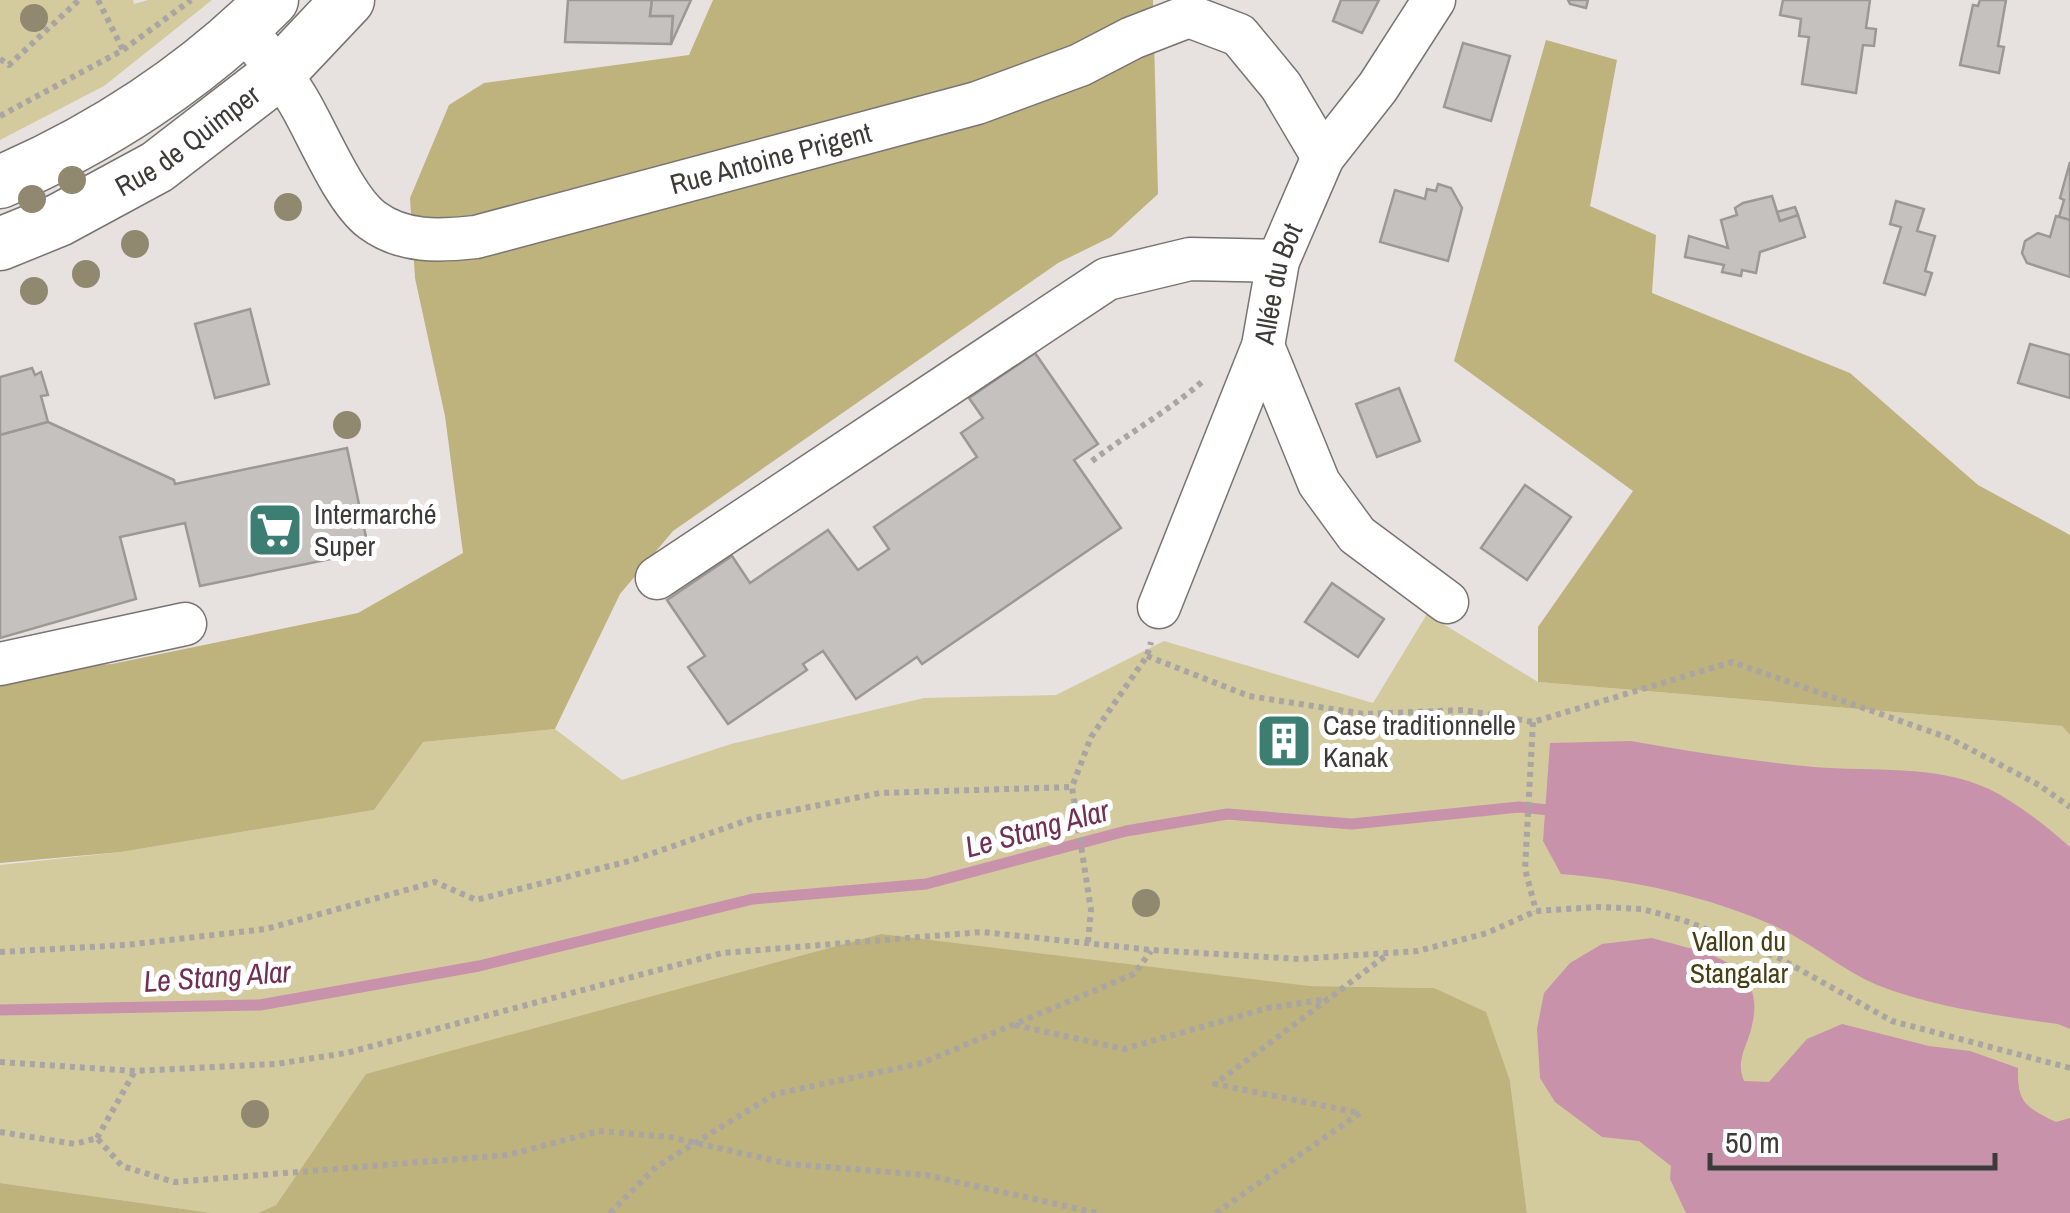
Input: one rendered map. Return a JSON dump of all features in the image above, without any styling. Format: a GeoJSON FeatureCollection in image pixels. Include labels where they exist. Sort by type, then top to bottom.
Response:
{"type":"FeatureCollection","features":[{"type":"Feature","properties":{"kind":"main road","name":"Rue de Quimper"},"geometry":{"type":"LineString","coordinates":[[0,244],[60,220],[157,167],[279,72],[348,0]]}},
{"type":"Feature","properties":{"kind":"main road","name":"Rue de Quimper"},"geometry":{"type":"LineString","coordinates":[[0,182],[132,113],[258,14]]}},
{"type":"Feature","properties":{"kind":"street","name":"Allée du Bot"},"geometry":{"type":"LineString","coordinates":[[1434,0],[1378,87],[1323,157],[1278,262],[1262,346],[1319,483],[1357,535],[1447,602]]}},
{"type":"Feature","properties":{"kind":"street","name":"Rue Antoine Prigent"},"geometry":{"type":"LineString","coordinates":[[258,14],[279,72],[356,202],[373,220],[405,236],[436,242],[476,237],[977,103],[1080,65],[1132,38],[1189,16],[1239,35],[1282,86],[1323,157]]}},
{"type":"Feature","properties":{"kind":"street"},"geometry":{"type":"LineString","coordinates":[[657,578],[1108,279],[1190,259],[1278,262]]}},
{"type":"Feature","properties":{"kind":"street"},"geometry":{"type":"LineString","coordinates":[[1159,607],[1262,346]]}},
{"type":"Feature","properties":{"kind":"street"},"geometry":{"type":"LineString","coordinates":[[0,664],[185,624]]}},
{"type":"Feature","properties":{"kind":"path"},"geometry":{"type":"LineString","coordinates":[[0,59],[9,65],[79,0]]}},
{"type":"Feature","properties":{"kind":"path"},"geometry":{"type":"LineString","coordinates":[[98,0],[122,50]]}},
{"type":"Feature","properties":{"kind":"path"},"geometry":{"type":"LineString","coordinates":[[0,116],[122,50],[191,0]]}},
{"type":"Feature","properties":{"kind":"path"},"geometry":{"type":"LineString","coordinates":[[1092,461],[1139,425],[1184,398],[1211,373],[1262,346]]}},
{"type":"Feature","properties":{"kind":"path"},"geometry":{"type":"LineString","coordinates":[[1088,942],[1091,910],[1072,786],[1091,737],[1147,656],[1159,607]]}},
{"type":"Feature","properties":{"kind":"path"},"geometry":{"type":"LineString","coordinates":[[1147,656],[1249,696],[1364,714],[1464,710],[1532,722],[1732,662],[1949,738],[2039,785],[2070,807]]}},
{"type":"Feature","properties":{"kind":"path"},"geometry":{"type":"LineString","coordinates":[[1532,722],[1525,869],[1536,912]]}},
{"type":"Feature","properties":{"kind":"path"},"geometry":{"type":"LineString","coordinates":[[0,952],[125,945],[266,930],[435,882],[476,900],[633,860],[754,818],[880,793],[1072,786]]}},
{"type":"Feature","properties":{"kind":"path"},"geometry":{"type":"LineString","coordinates":[[0,1062],[135,1071],[276,1064],[346,1052],[722,953],[982,932],[1152,950],[1299,959],[1418,951],[1487,933],[1536,912],[1612,908],[1642,910],[1683,920],[1780,958],[1892,1020],[2070,1068]]}},
{"type":"Feature","properties":{"kind":"path"},"geometry":{"type":"LineString","coordinates":[[610,1213],[656,1167],[775,1094],[922,1063],[1134,974],[1152,950]]}},
{"type":"Feature","properties":{"kind":"path"},"geometry":{"type":"LineString","coordinates":[[1216,1213],[1360,1113],[1215,1084],[1391,952]]}},
{"type":"Feature","properties":{"kind":"path"},"geometry":{"type":"LineString","coordinates":[[1015,1025],[1124,1049],[1268,1008],[1330,999]]}},
{"type":"Feature","properties":{"kind":"path"},"geometry":{"type":"LineString","coordinates":[[0,1132],[75,1144],[98,1138],[135,1071]]}},
{"type":"Feature","properties":{"kind":"path"},"geometry":{"type":"LineString","coordinates":[[98,1138],[122,1166],[174,1182],[508,1155],[599,1132],[670,1137],[790,1164],[926,1175],[1097,1213]]}},
{"type":"Feature","properties":{"kind":"green space"},"geometry":{"type":"Polygon","coordinates":[[[0,0],[133,0],[134,4],[148,0],[212,0],[104,86],[0,140],[0,0]]]}},
{"type":"Feature","properties":{"kind":"green space","name":"Vallon du Stangalar"},"geometry":{"type":"Polygon","coordinates":[[[1427,614],[1538,682],[2062,726],[2070,735],[2070,1213],[1527,1213],[1510,1081],[1434,988],[1309,986],[367,1074],[276,1205],[258,1213],[212,1213],[0,1183],[0,865],[121,852],[374,810],[422,742],[555,729],[622,780],[731,744],[924,698],[1056,695],[1164,641],[1373,703],[1427,614]]]}},
{"type":"Feature","properties":{"kind":"shaded area"},"geometry":{"type":"Polygon","coordinates":[[[713,0],[1153,0],[1158,194],[1111,237],[1058,263],[673,531],[620,594],[555,729],[423,742],[374,810],[121,852],[0,863],[0,673],[112,664],[358,613],[463,553],[445,416],[415,278],[410,198],[449,105],[484,83],[689,55],[713,0]]]}},
{"type":"Feature","properties":{"kind":"shaded area"},"geometry":{"type":"Polygon","coordinates":[[[1546,40],[1617,60],[1590,206],[1656,235],[1652,293],[1850,373],[1978,485],[2070,535],[2070,735],[2062,726],[1538,682],[1538,627],[1633,491],[1454,361],[1546,40]]]}},
{"type":"Feature","properties":{"kind":"shaded area"},"geometry":{"type":"Polygon","coordinates":[[[1631,741],[1791,765],[1925,772],[1968,781],[2010,801],[2070,847],[2070,1029],[1898,993],[1864,979],[1777,927],[1699,899],[1644,885],[1561,874],[1543,841],[1550,743],[1631,741]]]}},
{"type":"Feature","properties":{"kind":"shaded area"},"geometry":{"type":"Polygon","coordinates":[[[881,934],[1309,986],[1434,988],[1486,1012],[1510,1081],[1527,1213],[258,1213],[276,1205],[366,1074],[881,934]]]}},
{"type":"Feature","properties":{"kind":"shaded area"},"geometry":{"type":"Polygon","coordinates":[[[1652,938],[1713,956],[1744,976],[1752,991],[1754,1011],[1742,1058],[1744,1081],[1769,1082],[1807,1039],[1842,1024],[1929,1046],[1970,1051],[2018,1068],[2019,1089],[2031,1108],[2056,1122],[2070,1118],[2070,1213],[1686,1213],[1670,1179],[1671,1166],[1639,1141],[1602,1137],[1555,1102],[1540,1078],[1537,1029],[1544,993],[1570,963],[1602,944],[1652,938]]]}},
{"type":"Feature","properties":{"kind":"shaded area"},"geometry":{"type":"Polygon","coordinates":[[[0,1183],[212,1213],[0,1213],[0,1183]]]}},
{"type":"Feature","properties":{"kind":"building"},"geometry":{"type":"Polygon","coordinates":[[[568,0],[652,0],[650,16],[673,16],[671,44],[565,42],[568,0]]]}},
{"type":"Feature","properties":{"kind":"building"},"geometry":{"type":"Polygon","coordinates":[[[652,0],[691,0],[671,44],[673,16],[650,16],[652,0]]]}},
{"type":"Feature","properties":{"kind":"building"},"geometry":{"type":"Polygon","coordinates":[[[1341,0],[1379,0],[1362,33],[1333,21],[1341,0]]]}},
{"type":"Feature","properties":{"kind":"building"},"geometry":{"type":"Polygon","coordinates":[[[1568,0],[1588,0],[1586,8],[1568,0]]]}},
{"type":"Feature","properties":{"kind":"building"},"geometry":{"type":"Polygon","coordinates":[[[1783,0],[1870,0],[1866,28],[1876,29],[1874,46],[1863,45],[1856,93],[1802,84],[1809,37],[1799,36],[1801,19],[1780,15],[1783,0]]]}},
{"type":"Feature","properties":{"kind":"building"},"geometry":{"type":"Polygon","coordinates":[[[1980,0],[2006,0],[1998,46],[2004,47],[1999,73],[1960,65],[1973,5],[1978,6],[1980,0]]]}},
{"type":"Feature","properties":{"kind":"building"},"geometry":{"type":"Polygon","coordinates":[[[1463,43],[1510,56],[1491,121],[1444,107],[1463,43]]]}},
{"type":"Feature","properties":{"kind":"building"},"geometry":{"type":"Polygon","coordinates":[[[2070,162],[2070,220],[2059,217],[2070,162]]]}},
{"type":"Feature","properties":{"kind":"building"},"geometry":{"type":"Polygon","coordinates":[[[1438,184],[1451,188],[1462,208],[1448,261],[1380,242],[1395,190],[1425,199],[1427,189],[1436,191],[1438,184]]]}},
{"type":"Feature","properties":{"kind":"building"},"geometry":{"type":"Polygon","coordinates":[[[1772,196],[1780,221],[1798,215],[1805,237],[1760,252],[1756,273],[1742,270],[1741,276],[1722,272],[1724,265],[1685,257],[1689,236],[1728,248],[1721,220],[1737,215],[1735,208],[1743,203],[1772,196]]]}},
{"type":"Feature","properties":{"kind":"building"},"geometry":{"type":"Polygon","coordinates":[[[1896,201],[1924,209],[1917,231],[1935,236],[1925,271],[1932,273],[1925,295],[1884,283],[1901,227],[1890,224],[1896,201]]]}},
{"type":"Feature","properties":{"kind":"building"},"geometry":{"type":"Polygon","coordinates":[[[1795,207],[1798,215],[1780,221],[1777,212],[1795,207]]]}},
{"type":"Feature","properties":{"kind":"building"},"geometry":{"type":"Polygon","coordinates":[[[2056,216],[2070,220],[2070,277],[2027,263],[2022,253],[2025,241],[2038,233],[2050,237],[2056,216]]]}},
{"type":"Feature","properties":{"kind":"building"},"geometry":{"type":"Polygon","coordinates":[[[250,309],[269,384],[215,398],[195,324],[250,309]]]}},
{"type":"Feature","properties":{"kind":"building"},"geometry":{"type":"Polygon","coordinates":[[[2030,344],[2070,355],[2070,398],[2018,383],[2030,344]]]}},
{"type":"Feature","properties":{"kind":"building"},"geometry":{"type":"Polygon","coordinates":[[[1035,353],[1098,444],[1074,460],[1121,528],[922,664],[917,657],[856,699],[823,651],[803,664],[807,670],[728,724],[688,667],[705,656],[667,600],[732,556],[750,583],[828,530],[858,570],[889,549],[874,527],[977,457],[961,433],[983,418],[969,398],[1035,353]]]}},
{"type":"Feature","properties":{"kind":"building"},"geometry":{"type":"Polygon","coordinates":[[[32,368],[35,375],[41,372],[48,395],[41,396],[48,422],[0,435],[0,377],[32,368]]]}},
{"type":"Feature","properties":{"kind":"building"},"geometry":{"type":"Polygon","coordinates":[[[1399,388],[1420,441],[1377,457],[1356,404],[1399,388]]]}},
{"type":"Feature","properties":{"kind":"building","name":"Intermarché Super"},"geometry":{"type":"Polygon","coordinates":[[[48,422],[174,480],[175,484],[347,448],[369,551],[200,586],[185,523],[120,537],[136,599],[0,638],[0,435],[48,422]]]}},
{"type":"Feature","properties":{"kind":"building"},"geometry":{"type":"Polygon","coordinates":[[[1525,485],[1571,517],[1527,580],[1481,548],[1525,485]]]}},
{"type":"Feature","properties":{"kind":"building"},"geometry":{"type":"Polygon","coordinates":[[[1332,583],[1384,619],[1358,657],[1305,622],[1332,583]]]}},
{"type":"Feature","properties":{"kind":"building","name":"Case traditionnelle Kanak"},"geometry":{"type":"Polygon","coordinates":[[[1284,727],[1298,733],[1304,747],[1298,761],[1284,767],[1270,761],[1264,747],[1270,733],[1284,727]]]}},
{"type":"Feature","properties":{"kind":"waterway","name":"Le Stang Alar"},"geometry":{"type":"LineString","coordinates":[[0,1010],[260,1005],[479,966],[753,899],[926,884],[1126,831],[1227,814],[1352,824],[1519,807],[1559,811]]}},
{"type":"Feature","properties":{"kind":"place","name":"Intermarché Super"},"geometry":{"type":"Point","coordinates":[275,530]}},
{"type":"Feature","properties":{"kind":"place","name":"Case traditionnelle Kanak"},"geometry":{"type":"Point","coordinates":[1284,741]}}]}
